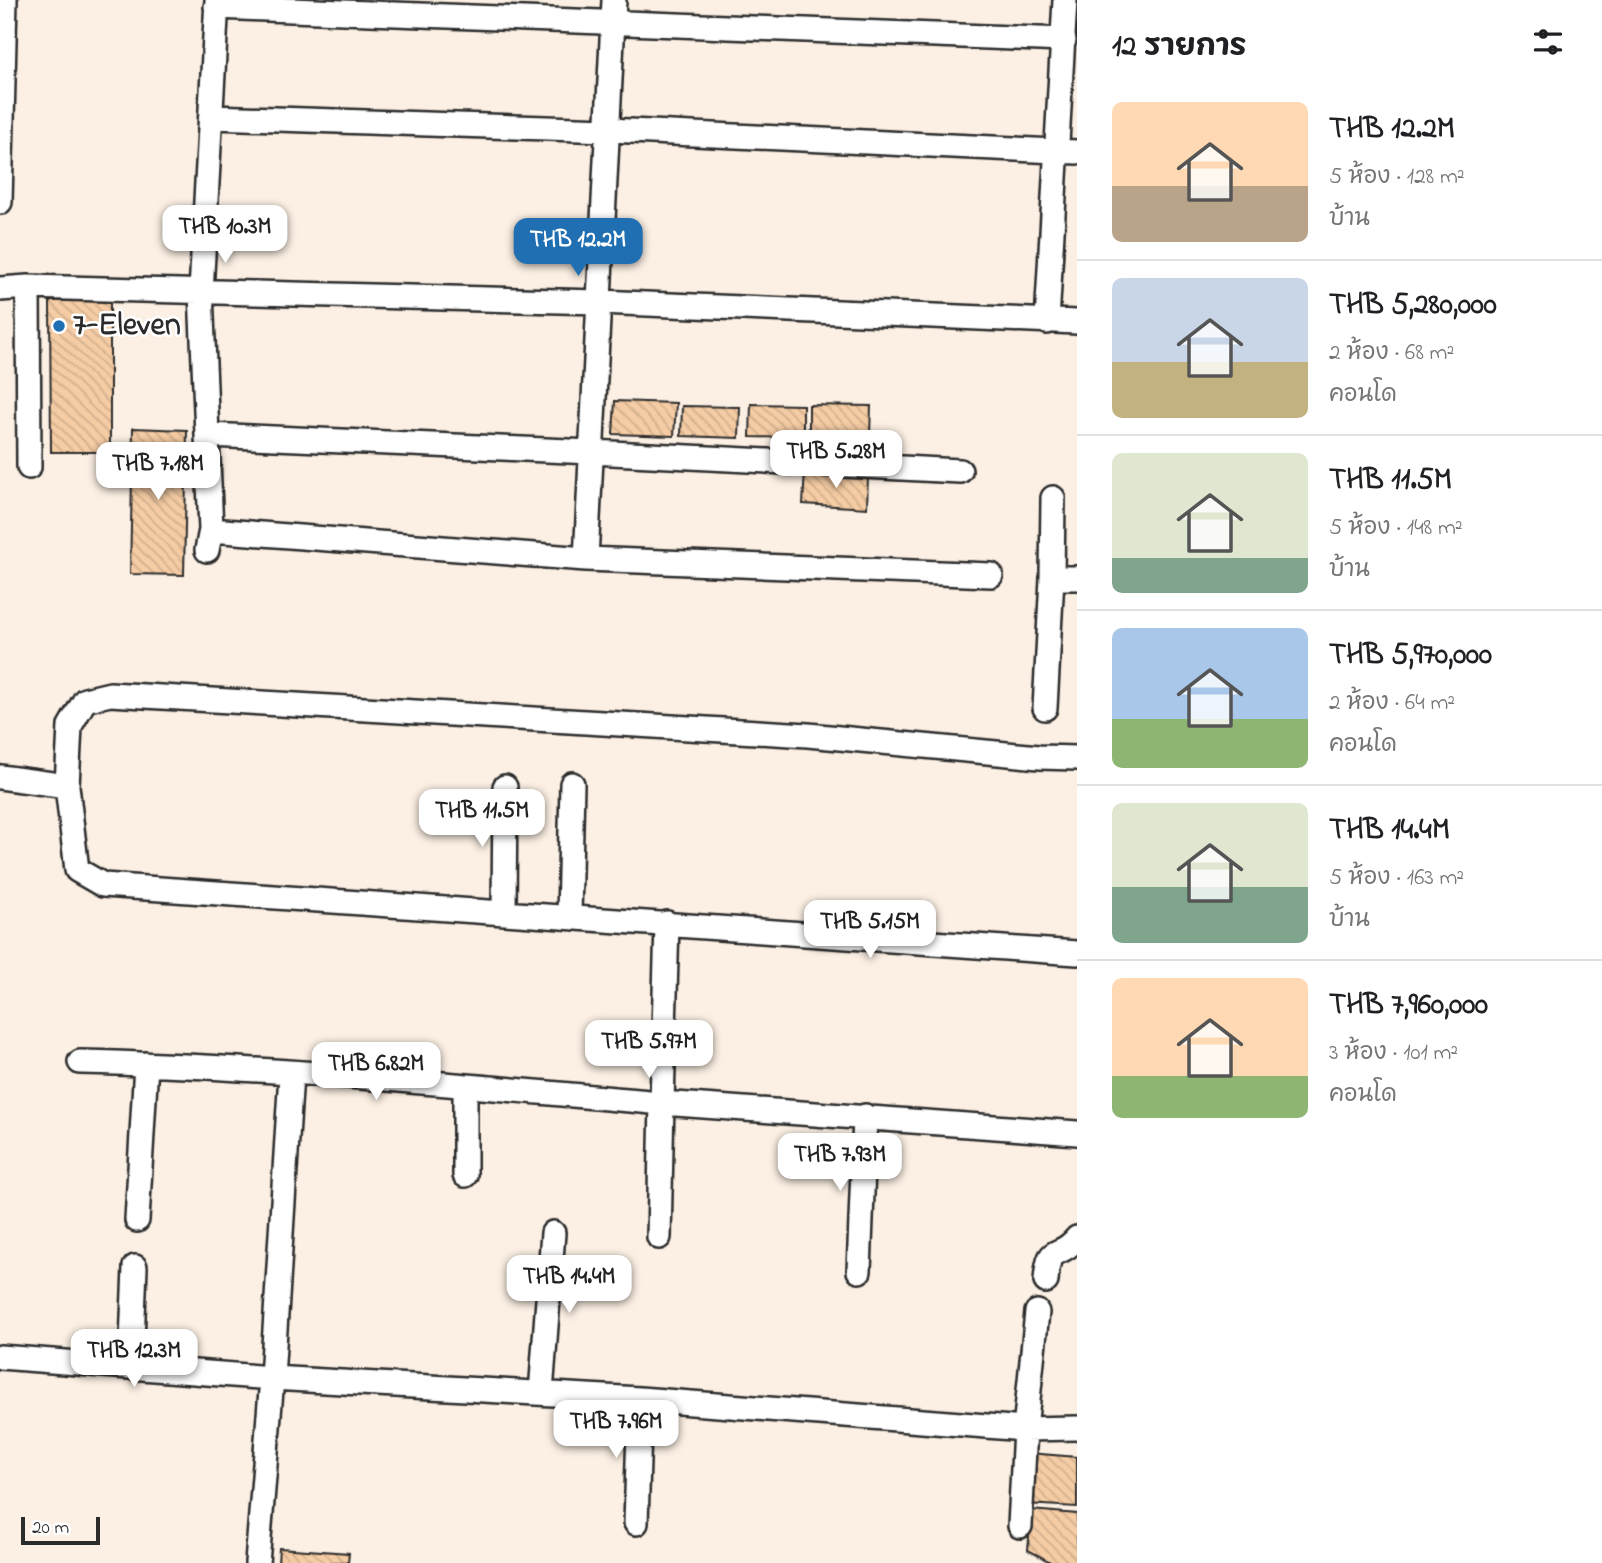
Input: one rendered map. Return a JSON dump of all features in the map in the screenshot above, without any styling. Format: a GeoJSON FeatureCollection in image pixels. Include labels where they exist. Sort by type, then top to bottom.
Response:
{"type":"FeatureCollection","features":[{"type":"Feature","properties":{"kind":"street"},"geometry":{"type":"LineString","coordinates":[[0,202],[5,0]]}},
{"type":"Feature","properties":{"kind":"street"},"geometry":{"type":"LineString","coordinates":[[586,559],[610,130],[614,0]]}},
{"type":"Feature","properties":{"kind":"street"},"geometry":{"type":"LineString","coordinates":[[1047,322],[1067,151],[1065,0]]}},
{"type":"Feature","properties":{"kind":"street"},"geometry":{"type":"LineString","coordinates":[[991,575],[586,559],[209,540],[208,435],[201,292],[217,4],[613,24],[1064,40]]}},
{"type":"Feature","properties":{"kind":"street"},"geometry":{"type":"LineString","coordinates":[[212,117],[610,130],[1067,151]]}},
{"type":"Feature","properties":{"kind":"street"},"geometry":{"type":"LineString","coordinates":[[29,286],[29,467]]}},
{"type":"Feature","properties":{"kind":"street"},"geometry":{"type":"LineString","coordinates":[[0,289],[29,286],[599,302],[1077,322]]}},
{"type":"Feature","properties":{"kind":"street"},"geometry":{"type":"LineString","coordinates":[[208,435],[960,471]]}},
{"type":"Feature","properties":{"kind":"street"},"geometry":{"type":"LineString","coordinates":[[1045,708],[1053,498]]}},
{"type":"Feature","properties":{"kind":"street"},"geometry":{"type":"LineString","coordinates":[[1052,578],[1077,578]]}},
{"type":"Feature","properties":{"kind":"street"},"geometry":{"type":"LineString","coordinates":[[1077,758],[1039,757],[808,735],[110,694],[85,700],[71,726],[67,786],[77,870],[103,884],[1077,953]]}},
{"type":"Feature","properties":{"kind":"street"},"geometry":{"type":"LineString","coordinates":[[0,777],[67,786]]}},
{"type":"Feature","properties":{"kind":"street"},"geometry":{"type":"LineString","coordinates":[[569,917],[572,783]]}},
{"type":"Feature","properties":{"kind":"street"},"geometry":{"type":"LineString","coordinates":[[504,912],[505,787]]}},
{"type":"Feature","properties":{"kind":"street"},"geometry":{"type":"LineString","coordinates":[[659,1237],[667,923]]}},
{"type":"Feature","properties":{"kind":"street"},"geometry":{"type":"LineString","coordinates":[[80,1062],[146,1064],[465,1086],[1077,1133]]}},
{"type":"Feature","properties":{"kind":"street"},"geometry":{"type":"LineString","coordinates":[[136,1220],[146,1064]]}},
{"type":"Feature","properties":{"kind":"street"},"geometry":{"type":"LineString","coordinates":[[257,1563],[272,1378],[291,1074]]}},
{"type":"Feature","properties":{"kind":"street"},"geometry":{"type":"LineString","coordinates":[[465,1086],[465,1175]]}},
{"type":"Feature","properties":{"kind":"street"},"geometry":{"type":"LineString","coordinates":[[859,1271],[865,1116]]}},
{"type":"Feature","properties":{"kind":"street"},"geometry":{"type":"LineString","coordinates":[[541,1393],[553,1233]]}},
{"type":"Feature","properties":{"kind":"street"},"geometry":{"type":"LineString","coordinates":[[1046,1281],[1051,1254],[1070,1246],[1077,1238]]}},
{"type":"Feature","properties":{"kind":"street"},"geometry":{"type":"LineString","coordinates":[[131,1367],[135,1266]]}},
{"type":"Feature","properties":{"kind":"street"},"geometry":{"type":"LineString","coordinates":[[1020,1525],[1025,1429],[1037,1312]]}},
{"type":"Feature","properties":{"kind":"street"},"geometry":{"type":"LineString","coordinates":[[0,1357],[272,1378],[640,1399],[1025,1429],[1077,1428]]}},
{"type":"Feature","properties":{"kind":"street"},"geometry":{"type":"LineString","coordinates":[[636,1523],[640,1399]]}},
{"type":"Feature","properties":{"kind":"building"},"geometry":{"type":"Polygon","coordinates":[[[110,300],[110,452],[51,452],[50,301],[110,300]]]}},
{"type":"Feature","properties":{"kind":"building"},"geometry":{"type":"Polygon","coordinates":[[[615,401],[676,403],[674,436],[613,434],[615,401]]]}},
{"type":"Feature","properties":{"kind":"building"},"geometry":{"type":"Polygon","coordinates":[[[751,404],[803,405],[803,438],[750,437],[751,404]]]}},
{"type":"Feature","properties":{"kind":"building"},"geometry":{"type":"Polygon","coordinates":[[[809,405],[871,406],[870,435],[809,434],[809,405]]]}},
{"type":"Feature","properties":{"kind":"building"},"geometry":{"type":"Polygon","coordinates":[[[682,406],[740,407],[739,438],[681,436],[682,406]]]}},
{"type":"Feature","properties":{"kind":"building"},"geometry":{"type":"Polygon","coordinates":[[[133,428],[187,430],[184,575],[130,574],[133,428]]]}},
{"type":"Feature","properties":{"kind":"building"},"geometry":{"type":"Polygon","coordinates":[[[805,471],[868,475],[867,508],[803,504],[805,471]]]}},
{"type":"Feature","properties":{"kind":"building"},"geometry":{"type":"Polygon","coordinates":[[[1028,1453],[1077,1457],[1077,1507],[1026,1504],[1028,1453]]]}},
{"type":"Feature","properties":{"kind":"building"},"geometry":{"type":"Polygon","coordinates":[[[1031,1510],[1077,1514],[1077,1563],[1052,1563],[1028,1550],[1031,1510]]]}},
{"type":"Feature","properties":{"kind":"building"},"geometry":{"type":"Polygon","coordinates":[[[279,1548],[349,1553],[348,1563],[278,1563],[279,1548]]]}},
{"type":"Feature","properties":{"kind":"place","name":"7-Eleven"},"geometry":{"type":"Point","coordinates":[59,326]}}]}
